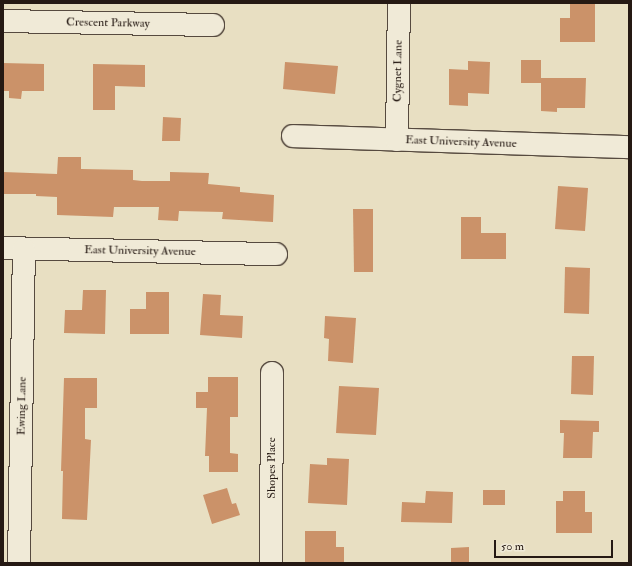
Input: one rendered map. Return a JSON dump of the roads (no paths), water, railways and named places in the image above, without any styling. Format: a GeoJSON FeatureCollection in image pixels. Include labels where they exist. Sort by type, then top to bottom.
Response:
{"type":"FeatureCollection","features":[{"type":"Feature","properties":{"kind":"street","name":"Cygnet Lane"},"geometry":{"type":"LineString","coordinates":[[397,140],[399,3]]}},
{"type":"Feature","properties":{"kind":"street","name":"Crescent Parkway"},"geometry":{"type":"LineString","coordinates":[[3,21],[213,25]]}},
{"type":"Feature","properties":{"kind":"street","name":"East University Avenue"},"geometry":{"type":"LineString","coordinates":[[293,136],[629,147]]}},
{"type":"Feature","properties":{"kind":"street","name":"East University Avenue"},"geometry":{"type":"LineString","coordinates":[[14,249],[276,254]]}},
{"type":"Feature","properties":{"kind":"street","name":"Ewing Lane"},"geometry":{"type":"LineString","coordinates":[[14,249],[19,563]]}},
{"type":"Feature","properties":{"kind":"street","name":"Shopes Place"},"geometry":{"type":"LineString","coordinates":[[272,373],[272,563]]}}]}
